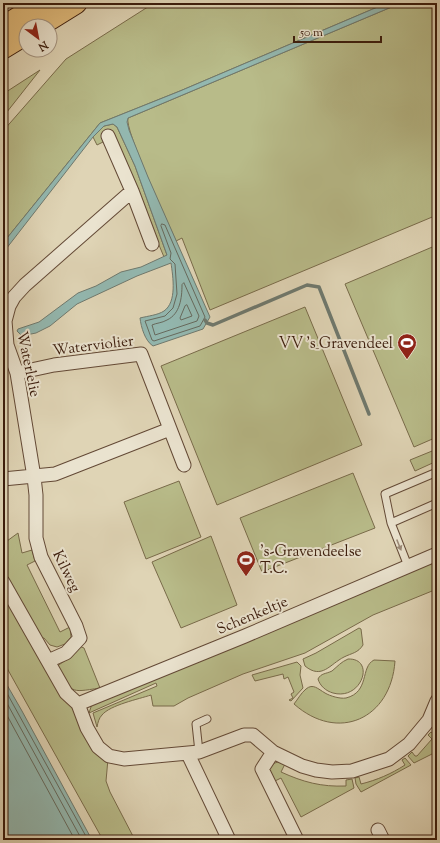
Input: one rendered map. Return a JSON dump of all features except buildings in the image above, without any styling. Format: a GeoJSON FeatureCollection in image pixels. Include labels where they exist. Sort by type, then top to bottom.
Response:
{"type":"FeatureCollection","features":[{"type":"Feature","properties":{"kind":"main road"},"geometry":{"type":"LineString","coordinates":[[3,27],[42,3]]}},
{"type":"Feature","properties":{"kind":"main road"},"geometry":{"type":"LineString","coordinates":[[52,18],[76,3]]}},
{"type":"Feature","properties":{"kind":"main road"},"geometry":{"type":"LineString","coordinates":[[3,48],[18,39]]}},
{"type":"Feature","properties":{"kind":"street"},"geometry":{"type":"LineString","coordinates":[[108,136],[132,191],[152,244]]}},
{"type":"Feature","properties":{"kind":"street","name":"Waterlelie"},"geometry":{"type":"LineString","coordinates":[[34,477],[17,373],[5,346],[4,321],[9,306],[14,297],[24,286],[132,191]]}},
{"type":"Feature","properties":{"kind":"street","name":"Waterviolier"},"geometry":{"type":"LineString","coordinates":[[17,373],[54,365],[141,354],[184,465]]}},
{"type":"Feature","properties":{"kind":"street"},"geometry":{"type":"LineString","coordinates":[[3,479],[55,474],[170,429]]}},
{"type":"Feature","properties":{"kind":"street","name":"Kilweg"},"geometry":{"type":"LineString","coordinates":[[34,477],[36,495],[36,538],[42,557],[76,626],[80,638],[66,653],[48,661]]}},
{"type":"Feature","properties":{"kind":"street","name":"Schenkeltje"},"geometry":{"type":"LineString","coordinates":[[78,704],[437,554]]}},
{"type":"Feature","properties":{"kind":"street"},"geometry":{"type":"LineString","coordinates":[[3,582],[66,692],[78,704],[87,728],[94,741],[98,747],[109,756],[124,759],[193,753],[244,735],[253,735],[273,752],[302,766],[332,772],[352,771],[389,759],[409,744],[433,722],[437,702]]}},
{"type":"Feature","properties":{"kind":"street"},"geometry":{"type":"LineString","coordinates":[[273,752],[262,769],[297,840]]}},
{"type":"Feature","properties":{"kind":"street"},"geometry":{"type":"LineString","coordinates":[[193,753],[229,840]]}},
{"type":"Feature","properties":{"kind":"lane"},"geometry":{"type":"LineString","coordinates":[[408,566],[390,523],[385,494],[437,472]]}},
{"type":"Feature","properties":{"kind":"lane"},"geometry":{"type":"LineString","coordinates":[[390,523],[437,503]]}},
{"type":"Feature","properties":{"kind":"lane"},"geometry":{"type":"LineString","coordinates":[[193,753],[196,724],[207,719]]}},
{"type":"Feature","properties":{"kind":"green space"},"geometry":{"type":"Polygon","coordinates":[[[154,3],[387,3],[180,91],[100,123],[3,243],[3,131],[66,59],[154,3]]]}},
{"type":"Feature","properties":{"kind":"green space"},"geometry":{"type":"Polygon","coordinates":[[[401,3],[437,3],[437,215],[210,310],[182,238],[176,241],[139,157],[129,126],[128,118],[401,3]]]}},
{"type":"Feature","properties":{"kind":"green space"},"geometry":{"type":"Polygon","coordinates":[[[40,70],[3,117],[3,94],[40,70]]]}},
{"type":"Feature","properties":{"kind":"green space"},"geometry":{"type":"Polygon","coordinates":[[[113,124],[117,127],[135,166],[167,255],[164,257],[146,214],[105,141],[97,145],[93,137],[104,126],[113,124]]]}},
{"type":"Feature","properties":{"kind":"green space","name":"VV 's_Gravendeel"},"geometry":{"type":"Polygon","coordinates":[[[437,245],[437,437],[414,447],[345,284],[437,245]]]}},
{"type":"Feature","properties":{"kind":"green space"},"geometry":{"type":"Polygon","coordinates":[[[305,307],[362,445],[217,505],[161,366],[305,307]]]}},
{"type":"Feature","properties":{"kind":"green space"},"geometry":{"type":"Polygon","coordinates":[[[437,449],[437,461],[415,471],[410,460],[437,449]]]}},
{"type":"Feature","properties":{"kind":"green space"},"geometry":{"type":"Polygon","coordinates":[[[353,473],[375,528],[262,572],[240,518],[353,473]]]}},
{"type":"Feature","properties":{"kind":"green space"},"geometry":{"type":"Polygon","coordinates":[[[179,481],[201,537],[146,559],[124,502],[179,481]]]}},
{"type":"Feature","properties":{"kind":"green space"},"geometry":{"type":"Polygon","coordinates":[[[18,533],[22,553],[32,550],[35,561],[27,565],[60,632],[70,627],[71,637],[65,644],[57,647],[50,645],[44,638],[41,638],[3,575],[3,534],[7,541],[18,533]]]}},
{"type":"Feature","properties":{"kind":"green space"},"geometry":{"type":"Polygon","coordinates":[[[211,536],[237,605],[181,628],[152,562],[211,536]]]}},
{"type":"Feature","properties":{"kind":"green space"},"geometry":{"type":"Polygon","coordinates":[[[437,557],[437,589],[373,615],[305,653],[243,674],[188,698],[174,706],[153,706],[151,695],[132,700],[106,711],[100,717],[97,727],[93,713],[157,686],[156,683],[89,713],[92,704],[437,557]]]}},
{"type":"Feature","properties":{"kind":"green space"},"geometry":{"type":"Polygon","coordinates":[[[3,592],[21,619],[87,734],[108,759],[106,781],[110,792],[135,840],[103,840],[3,661],[3,592]]]}},
{"type":"Feature","properties":{"kind":"green space"},"geometry":{"type":"Polygon","coordinates":[[[359,628],[361,629],[363,645],[357,651],[321,671],[311,670],[305,666],[303,659],[359,628]]]}},
{"type":"Feature","properties":{"kind":"green space"},"geometry":{"type":"Polygon","coordinates":[[[79,646],[84,648],[100,688],[82,690],[72,689],[66,682],[57,666],[71,657],[79,646]]]}},
{"type":"Feature","properties":{"kind":"green space"},"geometry":{"type":"Polygon","coordinates":[[[348,659],[357,661],[362,665],[362,679],[358,685],[352,691],[343,694],[333,693],[326,690],[319,682],[319,677],[332,671],[348,659]]]}},
{"type":"Feature","properties":{"kind":"green space"},"geometry":{"type":"Polygon","coordinates":[[[374,660],[395,661],[391,681],[384,698],[373,710],[360,719],[344,723],[328,722],[311,716],[294,704],[301,694],[309,687],[316,687],[327,694],[338,698],[346,698],[354,695],[359,691],[367,668],[374,660]]]}},
{"type":"Feature","properties":{"kind":"green space"},"geometry":{"type":"Polygon","coordinates":[[[297,662],[301,666],[300,675],[303,688],[291,701],[289,700],[293,698],[291,694],[294,692],[288,677],[284,679],[283,674],[255,681],[252,675],[297,662]]]}},
{"type":"Feature","properties":{"kind":"green space"},"geometry":{"type":"Polygon","coordinates":[[[431,732],[436,735],[436,752],[414,763],[408,756],[412,752],[415,756],[417,756],[432,739],[428,735],[431,732]]]}},
{"type":"Feature","properties":{"kind":"green space"},"geometry":{"type":"Polygon","coordinates":[[[405,758],[411,765],[361,792],[356,784],[355,778],[359,777],[361,784],[378,779],[405,765],[402,760],[405,758]]]}},
{"type":"Feature","properties":{"kind":"green space"},"geometry":{"type":"Polygon","coordinates":[[[278,762],[285,764],[281,772],[297,779],[320,785],[346,786],[346,780],[352,779],[354,788],[301,817],[281,778],[273,782],[270,767],[274,763],[278,762]]]}},
{"type":"Feature","properties":{"kind":"water"},"geometry":{"type":"Polygon","coordinates":[[[387,3],[401,3],[128,118],[127,122],[129,130],[148,177],[210,317],[203,329],[153,346],[150,344],[142,329],[140,318],[164,311],[171,302],[173,275],[171,263],[137,276],[77,304],[50,326],[36,333],[21,335],[17,331],[18,329],[39,322],[78,293],[96,286],[121,272],[141,267],[167,255],[135,166],[117,127],[113,124],[104,126],[93,137],[6,249],[3,256],[3,243],[100,123],[180,91],[387,3]]]}},
{"type":"Feature","properties":{"kind":"water"},"geometry":{"type":"Polygon","coordinates":[[[3,678],[22,711],[92,840],[3,840],[3,678]]]}},
{"type":"Feature","properties":{"kind":"waterway"},"geometry":{"type":"LineString","coordinates":[[205,320],[207,323],[213,325],[307,285],[319,287],[369,414]]}},
{"type":"Feature","properties":{"kind":"place","name":"VV 's_Gravendeel"},"geometry":{"type":"Point","coordinates":[407,360]}},
{"type":"Feature","properties":{"kind":"place","name":"'s-Gravendeelse T.C."},"geometry":{"type":"Point","coordinates":[246,577]}}]}
